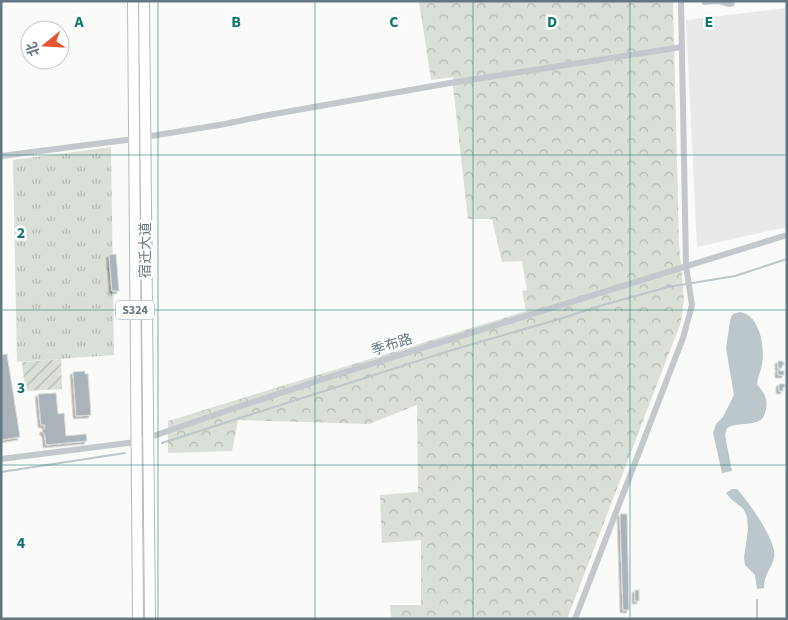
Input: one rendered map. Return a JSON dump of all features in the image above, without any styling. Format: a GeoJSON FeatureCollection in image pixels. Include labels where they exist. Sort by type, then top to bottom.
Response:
{"type":"FeatureCollection","features":[{"type":"Feature","properties":{"kind":"main road","name":"宿迁大道"},"geometry":{"type":"LineString","coordinates":[[133,1],[138,619]]}},
{"type":"Feature","properties":{"kind":"main road","name":"宿迁大道"},"geometry":{"type":"LineString","coordinates":[[144,1],[150,619]]}},
{"type":"Feature","properties":{"kind":"street"},"geometry":{"type":"LineString","coordinates":[[575,619],[683,338],[692,306],[686,266],[681,1]]}},
{"type":"Feature","properties":{"kind":"street"},"geometry":{"type":"LineString","coordinates":[[145,137],[450,83],[682,47]]}},
{"type":"Feature","properties":{"kind":"street"},"geometry":{"type":"LineString","coordinates":[[1,156],[134,139]]}},
{"type":"Feature","properties":{"kind":"street","name":"季布路"},"geometry":{"type":"LineString","coordinates":[[1,459],[136,442],[342,373],[787,235]]}},
{"type":"Feature","properties":{"kind":"shaded area"},"geometry":{"type":"Polygon","coordinates":[[[701,1],[735,1],[734,6],[729,7],[718,4],[703,5],[701,1]]]}},
{"type":"Feature","properties":{"kind":"shaded area"},"geometry":{"type":"Polygon","coordinates":[[[787,8],[787,227],[697,247],[686,20],[787,8]]]}},
{"type":"Feature","properties":{"kind":"shaded area"},"geometry":{"type":"Polygon","coordinates":[[[740,312],[747,314],[752,319],[760,333],[763,357],[757,384],[766,397],[767,404],[763,418],[759,421],[727,428],[725,435],[732,471],[722,473],[713,433],[716,424],[723,417],[734,395],[726,348],[731,317],[733,314],[740,312]]]}},
{"type":"Feature","properties":{"kind":"shaded area"},"geometry":{"type":"Polygon","coordinates":[[[732,489],[737,489],[761,522],[774,551],[773,562],[765,579],[764,588],[757,589],[755,575],[745,565],[747,517],[744,510],[726,493],[732,489]]]}},
{"type":"Feature","properties":{"kind":"green space"},"geometry":{"type":"Polygon","coordinates":[[[419,1],[673,1],[679,244],[684,298],[681,322],[567,619],[391,619],[390,605],[421,605],[421,540],[382,543],[380,495],[418,492],[417,405],[369,424],[238,420],[232,451],[168,453],[168,421],[526,311],[522,291],[527,290],[522,261],[502,262],[492,219],[468,219],[453,77],[431,80],[419,1]]]}},
{"type":"Feature","properties":{"kind":"green space"},"geometry":{"type":"Polygon","coordinates":[[[111,147],[114,355],[17,362],[13,160],[111,147]]]}},
{"type":"Feature","properties":{"kind":"green space"},"geometry":{"type":"Polygon","coordinates":[[[61,359],[62,389],[25,391],[22,362],[61,359]]]}},
{"type":"Feature","properties":{"kind":"building"},"geometry":{"type":"Polygon","coordinates":[[[116,254],[119,291],[112,291],[109,255],[116,254]]]}},
{"type":"Feature","properties":{"kind":"building"},"geometry":{"type":"Polygon","coordinates":[[[7,354],[20,437],[2,440],[1,355],[7,354]]]}},
{"type":"Feature","properties":{"kind":"building"},"geometry":{"type":"Polygon","coordinates":[[[778,361],[784,362],[782,368],[778,368],[778,361]]]}},
{"type":"Feature","properties":{"kind":"building"},"geometry":{"type":"Polygon","coordinates":[[[778,369],[784,371],[784,375],[778,375],[778,369]]]}},
{"type":"Feature","properties":{"kind":"building"},"geometry":{"type":"Polygon","coordinates":[[[85,371],[85,374],[88,374],[91,415],[76,416],[73,372],[85,371]]]}},
{"type":"Feature","properties":{"kind":"building"},"geometry":{"type":"Polygon","coordinates":[[[779,384],[785,384],[783,391],[779,391],[779,384]]]}},
{"type":"Feature","properties":{"kind":"building"},"geometry":{"type":"Polygon","coordinates":[[[56,393],[58,414],[64,413],[66,436],[86,434],[87,441],[46,445],[45,435],[42,431],[45,425],[41,425],[38,394],[56,393]]]}},
{"type":"Feature","properties":{"kind":"building"},"geometry":{"type":"Polygon","coordinates":[[[620,514],[627,514],[629,610],[623,610],[620,514]]]}},
{"type":"Feature","properties":{"kind":"building"},"geometry":{"type":"Polygon","coordinates":[[[635,590],[639,590],[639,601],[635,601],[635,590]]]}},
{"type":"Feature","properties":{"kind":"waterway"},"geometry":{"type":"LineString","coordinates":[[162,443],[449,351],[603,305],[668,287],[735,276],[787,259]]}},
{"type":"Feature","properties":{"kind":"waterway"},"geometry":{"type":"LineString","coordinates":[[1,472],[125,453]]}},
{"type":"Feature","properties":{"kind":"waterway"},"geometry":{"type":"LineString","coordinates":[[757,600],[757,619]]}}]}
